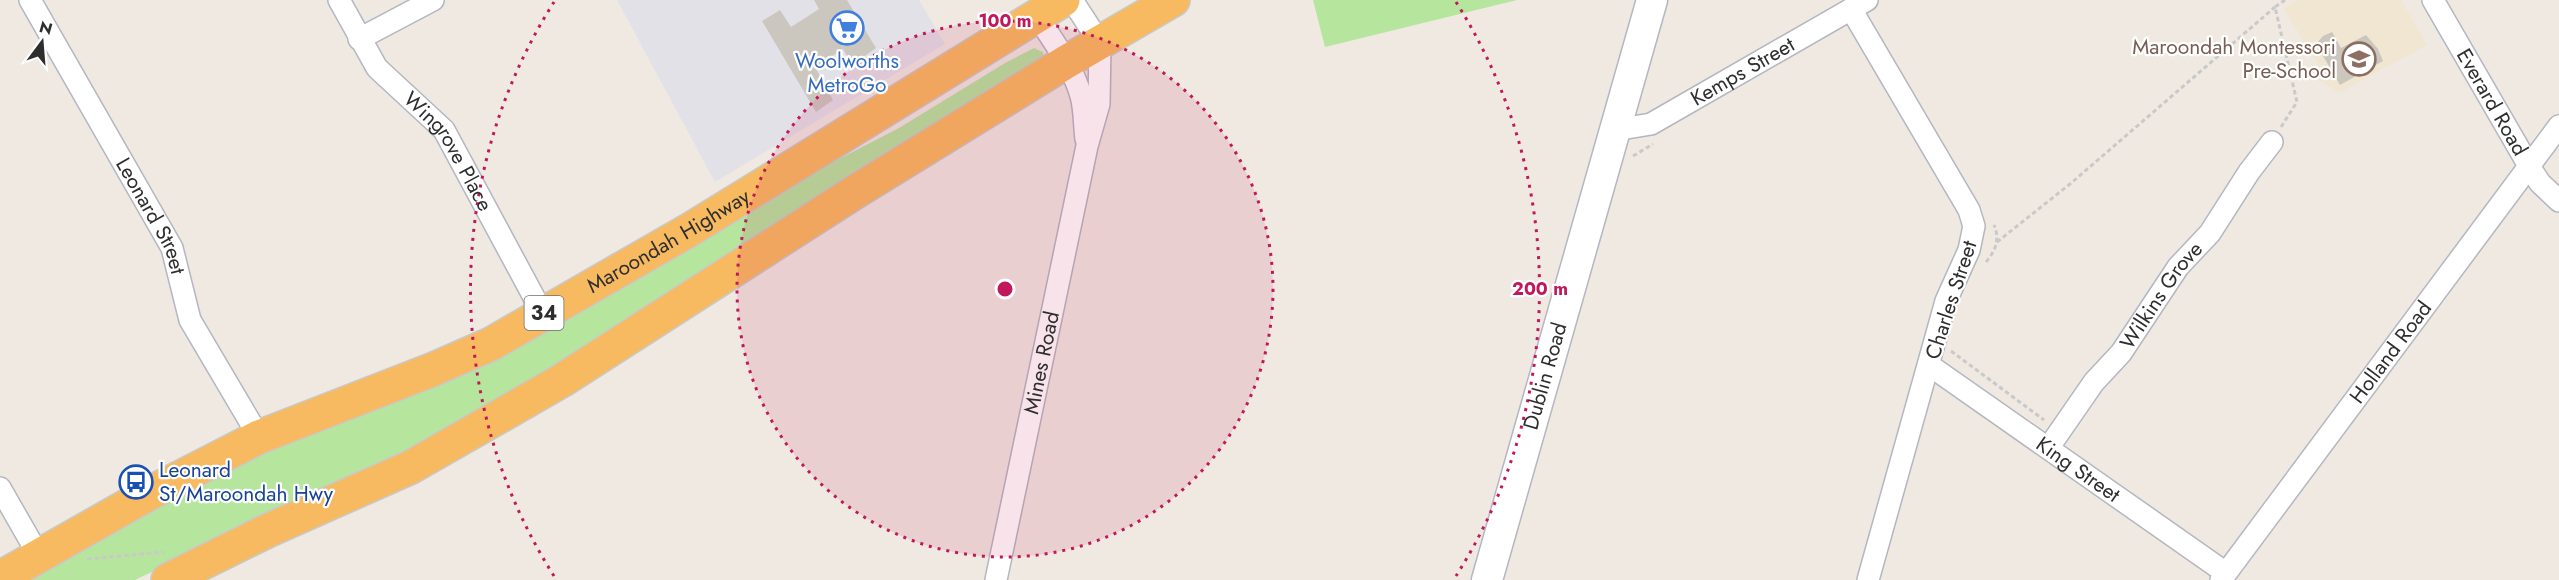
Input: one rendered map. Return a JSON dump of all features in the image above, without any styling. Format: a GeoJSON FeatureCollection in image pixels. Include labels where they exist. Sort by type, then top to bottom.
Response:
{"type":"FeatureCollection","features":[{"type":"Feature","properties":{"kind":"highway"},"geometry":{"type":"LineString","coordinates":[[166,566],[267,531],[431,456],[561,381],[855,192],[1066,62],[1173,0]]}},
{"type":"Feature","properties":{"kind":"highway","name":"Maroondah Highway"},"geometry":{"type":"LineString","coordinates":[[0,578],[150,493],[259,437],[490,344],[701,223],[1050,8]]}},
{"type":"Feature","properties":{"kind":"main road","name":"Dublin Road"},"geometry":{"type":"LineString","coordinates":[[1487,580],[1652,0]]}},
{"type":"Feature","properties":{"kind":"street","name":"Leonard Street"},"geometry":{"type":"LineString","coordinates":[[30,0],[172,248],[190,320],[259,437]]}},
{"type":"Feature","properties":{"kind":"street","name":"Wingrove Place"},"geometry":{"type":"LineString","coordinates":[[339,0],[377,68],[444,130],[543,314]]}},
{"type":"Feature","properties":{"kind":"street"},"geometry":{"type":"LineString","coordinates":[[359,39],[433,0]]}},
{"type":"Feature","properties":{"kind":"street"},"geometry":{"type":"LineString","coordinates":[[1072,0],[1100,43]]}},
{"type":"Feature","properties":{"kind":"street","name":"Everard Road"},"geometry":{"type":"LineString","coordinates":[[2433,0],[2529,166],[2540,183],[2559,201]]}},
{"type":"Feature","properties":{"kind":"street","name":"Kemps Street"},"geometry":{"type":"LineString","coordinates":[[1615,130],[1651,124],[1859,4]]}},
{"type":"Feature","properties":{"kind":"street","name":"Charles Street"},"geometry":{"type":"LineString","coordinates":[[1859,4],[1969,210],[1974,226],[1969,250],[1946,301],[1868,580]]}},
{"type":"Feature","properties":{"kind":"street","name":"Mines Road"},"geometry":{"type":"LineString","coordinates":[[1050,8],[1066,62],[1081,97],[1087,146]]}},
{"type":"Feature","properties":{"kind":"street","name":"Mines Road"},"geometry":{"type":"LineString","coordinates":[[996,580],[1087,146],[1099,104],[1100,43]]}},
{"type":"Feature","properties":{"kind":"street","name":"Holland Road"},"geometry":{"type":"LineString","coordinates":[[2224,577],[2559,126]]}},
{"type":"Feature","properties":{"kind":"street","name":"Wilkins Grove"},"geometry":{"type":"LineString","coordinates":[[2055,439],[2094,382],[2121,353],[2178,267],[2210,233],[2249,172],[2272,142]]}},
{"type":"Feature","properties":{"kind":"street","name":"King Street"},"geometry":{"type":"LineString","coordinates":[[1929,365],[2055,439],[2224,577]]}},
{"type":"Feature","properties":{"kind":"street"},"geometry":{"type":"LineString","coordinates":[[0,488],[39,556]]}},
{"type":"Feature","properties":{"kind":"path"},"geometry":{"type":"LineString","coordinates":[[1997,242],[2070,184],[2284,0]]}},
{"type":"Feature","properties":{"kind":"path"},"geometry":{"type":"LineString","coordinates":[[2272,142],[2297,102],[2275,7]]}},
{"type":"Feature","properties":{"kind":"path"},"geometry":{"type":"LineString","coordinates":[[1628,159],[1658,141]]}},
{"type":"Feature","properties":{"kind":"path"},"geometry":{"type":"LineString","coordinates":[[1981,268],[1992,255],[1997,242],[1998,234],[1989,215]]}},
{"type":"Feature","properties":{"kind":"path"},"geometry":{"type":"LineString","coordinates":[[1949,350],[2055,439]]}},
{"type":"Feature","properties":{"kind":"path"},"geometry":{"type":"LineString","coordinates":[[82,560],[166,566]]}},
{"type":"Feature","properties":{"kind":"shaded area"},"geometry":{"type":"Polygon","coordinates":[[[617,0],[919,0],[945,44],[715,182],[617,0]]]}},
{"type":"Feature","properties":{"kind":"shaded area","name":"Maroondah Montessori Pre-School"},"geometry":{"type":"Polygon","coordinates":[[[2297,0],[2401,0],[2427,45],[2339,93],[2318,79],[2323,72],[2284,9],[2297,0]]]}},
{"type":"Feature","properties":{"kind":"green space"},"geometry":{"type":"Polygon","coordinates":[[[1313,0],[1517,0],[1325,47],[1313,0]]]}},
{"type":"Feature","properties":{"kind":"green space"},"geometry":{"type":"Polygon","coordinates":[[[1034,48],[1043,52],[1044,58],[878,158],[672,294],[528,383],[404,452],[135,580],[25,580],[177,496],[320,426],[899,128],[1005,63],[1034,48]]]}},
{"type":"Feature","properties":{"kind":"building"},"geometry":{"type":"Polygon","coordinates":[[[814,0],[847,0],[876,48],[852,65],[843,49],[815,67],[833,100],[816,112],[762,21],[780,10],[791,27],[819,9],[814,0]]]}},
{"type":"Feature","properties":{"kind":"building"},"geometry":{"type":"Polygon","coordinates":[[[2332,32],[2341,48],[2366,35],[2378,49],[2383,61],[2340,85],[2316,44],[2323,36],[2332,32]]]}},
{"type":"Feature","properties":{"kind":"place","name":"Woolworths MetroGo"},"geometry":{"type":"Point","coordinates":[847,28]}},
{"type":"Feature","properties":{"kind":"place","name":"Maroondah Montessori Pre-School"},"geometry":{"type":"Point","coordinates":[2359,59]}},
{"type":"Feature","properties":{"kind":"place","name":"Leonard St/Maroondah Hwy"},"geometry":{"type":"Point","coordinates":[136,482]}}]}
